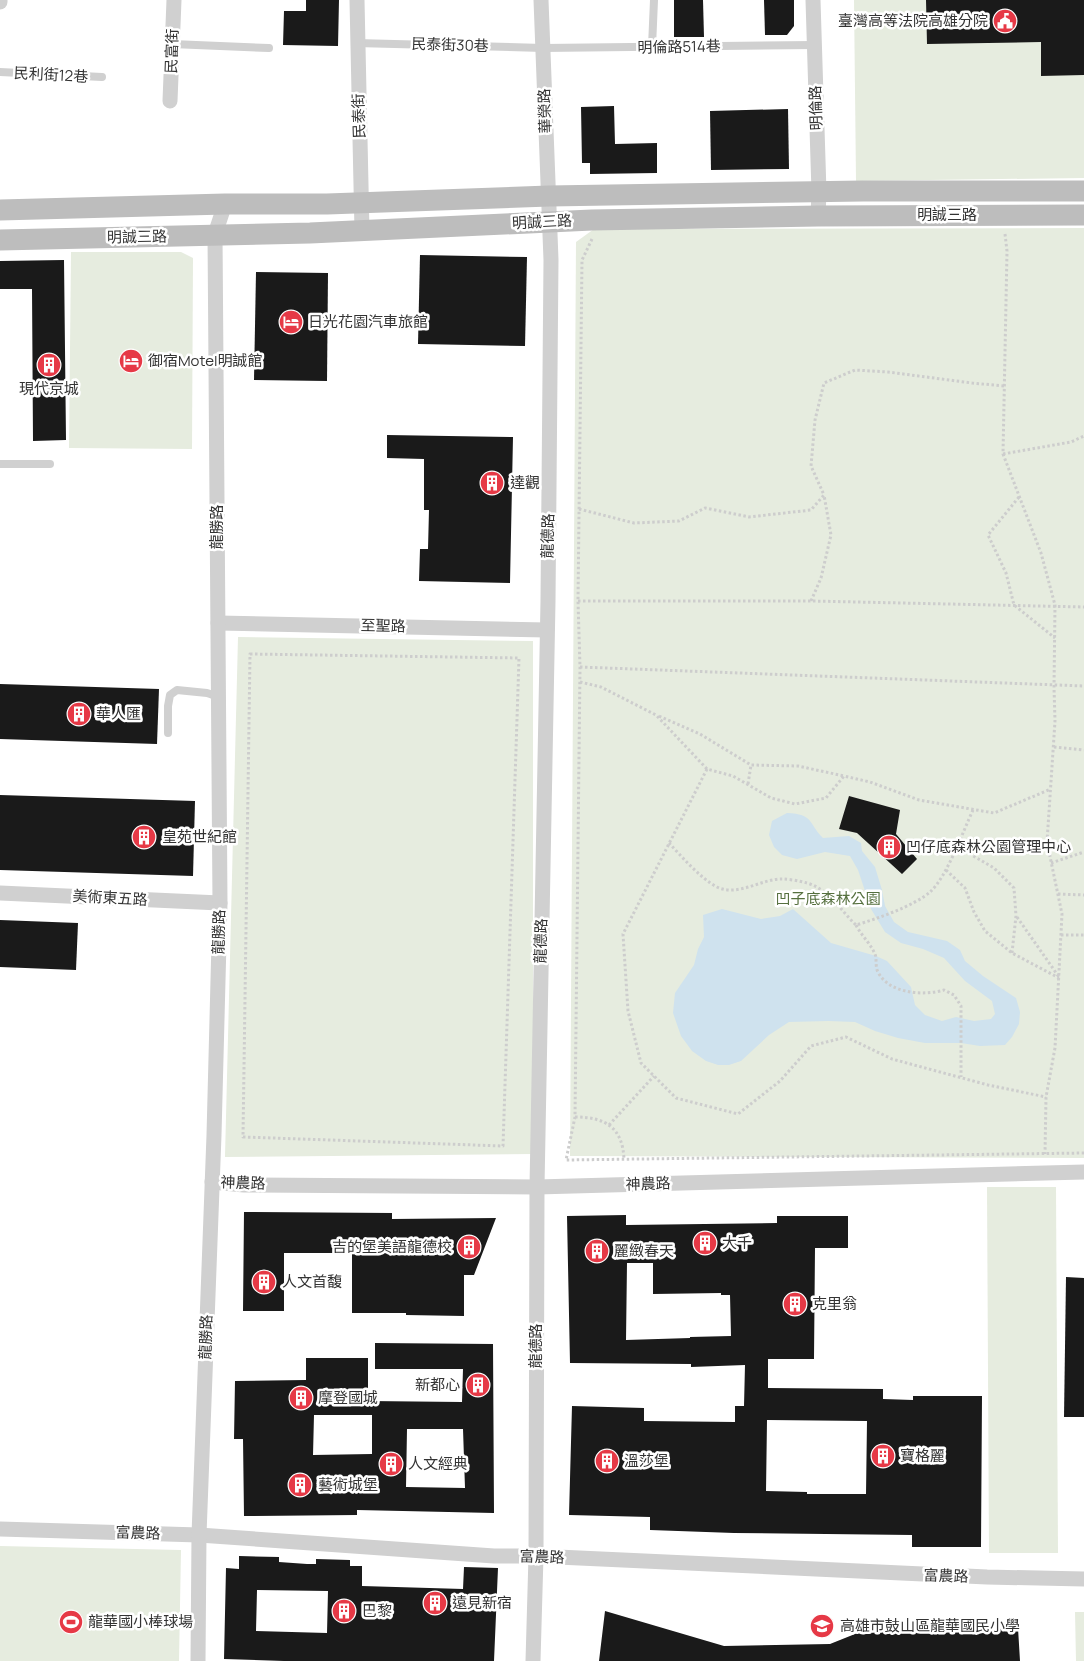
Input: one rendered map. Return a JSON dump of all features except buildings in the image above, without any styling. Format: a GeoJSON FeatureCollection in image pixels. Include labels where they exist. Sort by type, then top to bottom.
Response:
{"type":"FeatureCollection","features":[{"type":"Feature","properties":{"kind":"street","name":"民富街"},"geometry":{"type":"LineString","coordinates":[[170,101],[174,0]]}},
{"type":"Feature","properties":{"kind":"street","name":"民泰街"},"geometry":{"type":"LineString","coordinates":[[357,0],[356,43],[362,232]]}},
{"type":"Feature","properties":{"kind":"street","name":"華榮路"},"geometry":{"type":"LineString","coordinates":[[541,0],[550,221]]}},
{"type":"Feature","properties":{"kind":"street","name":"明倫路"},"geometry":{"type":"LineString","coordinates":[[813,0],[819,192],[818,216]]}},
{"type":"Feature","properties":{"kind":"street","name":"明誠三路"},"geometry":{"type":"LineString","coordinates":[[0,210],[226,204],[361,203],[548,196],[1084,191]]}},
{"type":"Feature","properties":{"kind":"street","name":"龍勝路"},"geometry":{"type":"LineString","coordinates":[[198,1661],[199,1535],[220,903],[215,234],[226,204]]}},
{"type":"Feature","properties":{"kind":"street","name":"明誠三路"},"geometry":{"type":"LineString","coordinates":[[0,240],[362,232],[550,221],[818,216],[1084,215]]}},
{"type":"Feature","properties":{"kind":"street","name":"龍德路"},"geometry":{"type":"LineString","coordinates":[[533,1661],[536,1556],[537,1187],[547,630],[550,221]]}},
{"type":"Feature","properties":{"kind":"street","name":"至聖路"},"geometry":{"type":"LineString","coordinates":[[218,623],[547,630]]}},
{"type":"Feature","properties":{"kind":"street","name":"美術東五路"},"geometry":{"type":"LineString","coordinates":[[0,893],[220,903]]}},
{"type":"Feature","properties":{"kind":"street","name":"神農路"},"geometry":{"type":"LineString","coordinates":[[212,1182],[244,1184],[537,1187],[1084,1172]]}},
{"type":"Feature","properties":{"kind":"street","name":"富農路"},"geometry":{"type":"LineString","coordinates":[[0,1529],[199,1535],[474,1555],[536,1556],[978,1577],[1084,1579]]}},
{"type":"Feature","properties":{"kind":"lane"},"geometry":{"type":"LineString","coordinates":[[652,47],[654,0]]}},
{"type":"Feature","properties":{"kind":"lane","name":"民泰街30巷"},"geometry":{"type":"LineString","coordinates":[[356,43],[543,48]]}},
{"type":"Feature","properties":{"kind":"lane"},"geometry":{"type":"LineString","coordinates":[[172,44],[269,48]]}},
{"type":"Feature","properties":{"kind":"lane","name":"明倫路514巷"},"geometry":{"type":"LineString","coordinates":[[543,48],[814,45]]}},
{"type":"Feature","properties":{"kind":"lane","name":"民利街12巷"},"geometry":{"type":"LineString","coordinates":[[0,72],[102,77]]}},
{"type":"Feature","properties":{"kind":"lane"},"geometry":{"type":"LineString","coordinates":[[0,464],[50,464]]}},
{"type":"Feature","properties":{"kind":"lane"},"geometry":{"type":"LineString","coordinates":[[168,733],[168,700],[170,695],[177,690],[207,693],[213,695],[218,702]]}},
{"type":"Feature","properties":{"kind":"path"},"geometry":{"type":"LineString","coordinates":[[1004,234],[1008,251],[1003,454],[1041,553],[1056,605],[1054,686],[1056,721],[1047,842],[1062,914],[1062,935],[1056,1048],[1046,1098],[1045,1154]]}},
{"type":"Feature","properties":{"kind":"path"},"geometry":{"type":"LineString","coordinates":[[582,260],[575,1117],[566,1160],[1084,1153]]}},
{"type":"Feature","properties":{"kind":"path"},"geometry":{"type":"LineString","coordinates":[[811,602],[821,578],[831,535],[824,495],[811,466],[815,420],[824,383],[855,370],[888,372],[1004,386]]}},
{"type":"Feature","properties":{"kind":"path"},"geometry":{"type":"LineString","coordinates":[[1003,454],[1071,442],[1084,436]]}},
{"type":"Feature","properties":{"kind":"path"},"geometry":{"type":"LineString","coordinates":[[579,509],[634,524],[679,521],[705,508],[749,517],[811,510],[824,495]]}},
{"type":"Feature","properties":{"kind":"path"},"geometry":{"type":"LineString","coordinates":[[1020,497],[988,535],[1006,573],[1014,605],[1056,639]]}},
{"type":"Feature","properties":{"kind":"path"},"geometry":{"type":"LineString","coordinates":[[578,601],[811,602],[1084,607]]}},
{"type":"Feature","properties":{"kind":"path"},"geometry":{"type":"LineString","coordinates":[[250,654],[519,658],[503,1146],[243,1137],[250,654]]}},
{"type":"Feature","properties":{"kind":"path"},"geometry":{"type":"LineString","coordinates":[[580,667],[1084,686]]}},
{"type":"Feature","properties":{"kind":"path"},"geometry":{"type":"LineString","coordinates":[[580,682],[601,687],[656,715],[700,734],[751,765],[798,766],[870,782],[919,800],[994,813],[1051,789]]}},
{"type":"Feature","properties":{"kind":"path"},"geometry":{"type":"LineString","coordinates":[[656,715],[707,769],[734,776],[771,798],[795,804],[826,798],[844,776]]}},
{"type":"Feature","properties":{"kind":"path"},"geometry":{"type":"LineString","coordinates":[[1054,747],[1084,750]]}},
{"type":"Feature","properties":{"kind":"path"},"geometry":{"type":"LineString","coordinates":[[748,784],[751,765]]}},
{"type":"Feature","properties":{"kind":"path"},"geometry":{"type":"LineString","coordinates":[[707,769],[623,934],[628,1011],[641,1063],[676,1098],[738,1114],[780,1081],[811,1046],[846,1037],[892,1059],[988,1085],[1046,1098]]}},
{"type":"Feature","properties":{"kind":"path"},"geometry":{"type":"LineString","coordinates":[[856,925],[908,905],[930,892],[946,870],[973,810]]}},
{"type":"Feature","properties":{"kind":"path"},"geometry":{"type":"LineString","coordinates":[[669,843],[687,863],[718,888],[738,890],[780,879],[809,883],[833,898],[870,945],[876,956],[878,972],[893,988],[921,992],[944,990],[954,995],[961,1006],[961,1077]]}},
{"type":"Feature","properties":{"kind":"path"},"geometry":{"type":"LineString","coordinates":[[956,846],[994,868],[1014,888],[1016,916],[1012,953]]}},
{"type":"Feature","properties":{"kind":"path"},"geometry":{"type":"LineString","coordinates":[[1051,863],[1084,852]]}},
{"type":"Feature","properties":{"kind":"path"},"geometry":{"type":"LineString","coordinates":[[946,870],[965,888],[974,912],[985,932],[1012,953],[1059,978]]}},
{"type":"Feature","properties":{"kind":"path"},"geometry":{"type":"LineString","coordinates":[[1058,894],[1084,894]]}},
{"type":"Feature","properties":{"kind":"path"},"geometry":{"type":"LineString","coordinates":[[1016,916],[1059,978]]}},
{"type":"Feature","properties":{"kind":"path"},"geometry":{"type":"LineString","coordinates":[[1062,935],[1084,935]]}},
{"type":"Feature","properties":{"kind":"path"},"geometry":{"type":"LineString","coordinates":[[609,1125],[654,1076]]}},
{"type":"Feature","properties":{"kind":"path"},"geometry":{"type":"LineString","coordinates":[[575,1117],[593,1118],[609,1125],[616,1131],[624,1145],[624,1160]]}},
{"type":"Feature","properties":{"kind":"green space"},"geometry":{"type":"Polygon","coordinates":[[[854,0],[1084,0],[1084,178],[856,181],[854,0]]]}},
{"type":"Feature","properties":{"kind":"green space","name":"凹子底森林公園"},"geometry":{"type":"Polygon","coordinates":[[[1084,228],[1084,1158],[570,1156],[576,242],[594,229],[1084,228]]]}},
{"type":"Feature","properties":{"kind":"green space","name":"御宿Motel明誠館"},"geometry":{"type":"Polygon","coordinates":[[[71,252],[181,252],[193,258],[192,449],[69,448],[71,252]]]}},
{"type":"Feature","properties":{"kind":"green space"},"geometry":{"type":"Polygon","coordinates":[[[238,637],[533,641],[533,1154],[225,1157],[238,637]]]}},
{"type":"Feature","properties":{"kind":"green space"},"geometry":{"type":"Polygon","coordinates":[[[987,1187],[1056,1187],[1058,1553],[989,1553],[987,1187]]]}},
{"type":"Feature","properties":{"kind":"green space"},"geometry":{"type":"Polygon","coordinates":[[[0,1546],[181,1550],[179,1661],[0,1661],[0,1546]]]}},
{"type":"Feature","properties":{"kind":"green space"},"geometry":{"type":"Polygon","coordinates":[[[1075,1612],[1084,1612],[1084,1661],[1076,1661],[1075,1612]]]}},
{"type":"Feature","properties":{"kind":"water"},"geometry":{"type":"Polygon","coordinates":[[[787,813],[806,817],[823,838],[849,836],[861,843],[862,851],[875,867],[885,906],[894,922],[908,932],[947,941],[960,950],[965,961],[983,976],[1016,998],[1020,1012],[1019,1024],[1005,1045],[980,1046],[961,1043],[925,1043],[898,1038],[855,1022],[828,1021],[789,1022],[769,1035],[741,1061],[729,1065],[718,1065],[706,1061],[692,1051],[681,1036],[673,1013],[675,993],[694,965],[698,949],[704,937],[703,915],[722,909],[761,919],[780,916],[793,909],[831,943],[887,961],[911,987],[915,1005],[925,1015],[942,1021],[956,1017],[974,1021],[991,1019],[995,1014],[992,1001],[965,981],[944,958],[923,949],[901,943],[885,932],[871,909],[858,870],[850,856],[825,852],[797,859],[782,855],[774,847],[769,835],[772,821],[787,813]]]}},
{"type":"Feature","properties":{"kind":"place","name":"臺灣高等法院高雄分院"},"geometry":{"type":"Point","coordinates":[1005,21]}},
{"type":"Feature","properties":{"kind":"place","name":"日光花園汽車旅館"},"geometry":{"type":"Point","coordinates":[291,322]}},
{"type":"Feature","properties":{"kind":"place","name":"御宿Motel明誠館"},"geometry":{"type":"Point","coordinates":[131,361]}},
{"type":"Feature","properties":{"kind":"place","name":"現代京城"},"geometry":{"type":"Point","coordinates":[49,365]}},
{"type":"Feature","properties":{"kind":"place","name":"達觀"},"geometry":{"type":"Point","coordinates":[492,483]}},
{"type":"Feature","properties":{"kind":"place","name":"華人匯"},"geometry":{"type":"Point","coordinates":[79,714]}},
{"type":"Feature","properties":{"kind":"place","name":"皇苑世紀館"},"geometry":{"type":"Point","coordinates":[144,837]}},
{"type":"Feature","properties":{"kind":"place","name":"凹仔底森林公園管理中心"},"geometry":{"type":"Point","coordinates":[889,847]}},
{"type":"Feature","properties":{"kind":"place","name":"大千"},"geometry":{"type":"Point","coordinates":[705,1243]}},
{"type":"Feature","properties":{"kind":"place","name":"吉的堡美語龍德校"},"geometry":{"type":"Point","coordinates":[469,1247]}},
{"type":"Feature","properties":{"kind":"place","name":"麗緻春天"},"geometry":{"type":"Point","coordinates":[597,1251]}},
{"type":"Feature","properties":{"kind":"place","name":"人文首馥"},"geometry":{"type":"Point","coordinates":[264,1282]}},
{"type":"Feature","properties":{"kind":"place","name":"克里翁"},"geometry":{"type":"Point","coordinates":[795,1304]}},
{"type":"Feature","properties":{"kind":"place","name":"新都心"},"geometry":{"type":"Point","coordinates":[478,1385]}},
{"type":"Feature","properties":{"kind":"place","name":"摩登國城"},"geometry":{"type":"Point","coordinates":[301,1398]}},
{"type":"Feature","properties":{"kind":"place","name":"寶格麗"},"geometry":{"type":"Point","coordinates":[883,1456]}},
{"type":"Feature","properties":{"kind":"place","name":"溫莎堡"},"geometry":{"type":"Point","coordinates":[607,1461]}},
{"type":"Feature","properties":{"kind":"place","name":"人文經典"},"geometry":{"type":"Point","coordinates":[391,1464]}},
{"type":"Feature","properties":{"kind":"place","name":"藝術城堡"},"geometry":{"type":"Point","coordinates":[300,1485]}},
{"type":"Feature","properties":{"kind":"place","name":"遠見新宿"},"geometry":{"type":"Point","coordinates":[435,1603]}},
{"type":"Feature","properties":{"kind":"place","name":"巴黎"},"geometry":{"type":"Point","coordinates":[344,1611]}},
{"type":"Feature","properties":{"kind":"place","name":"龍華國小棒球場"},"geometry":{"type":"Point","coordinates":[71,1622]}},
{"type":"Feature","properties":{"kind":"place","name":"高雄市鼓山區龍華國民小學"},"geometry":{"type":"Point","coordinates":[822,1626]}}]}
